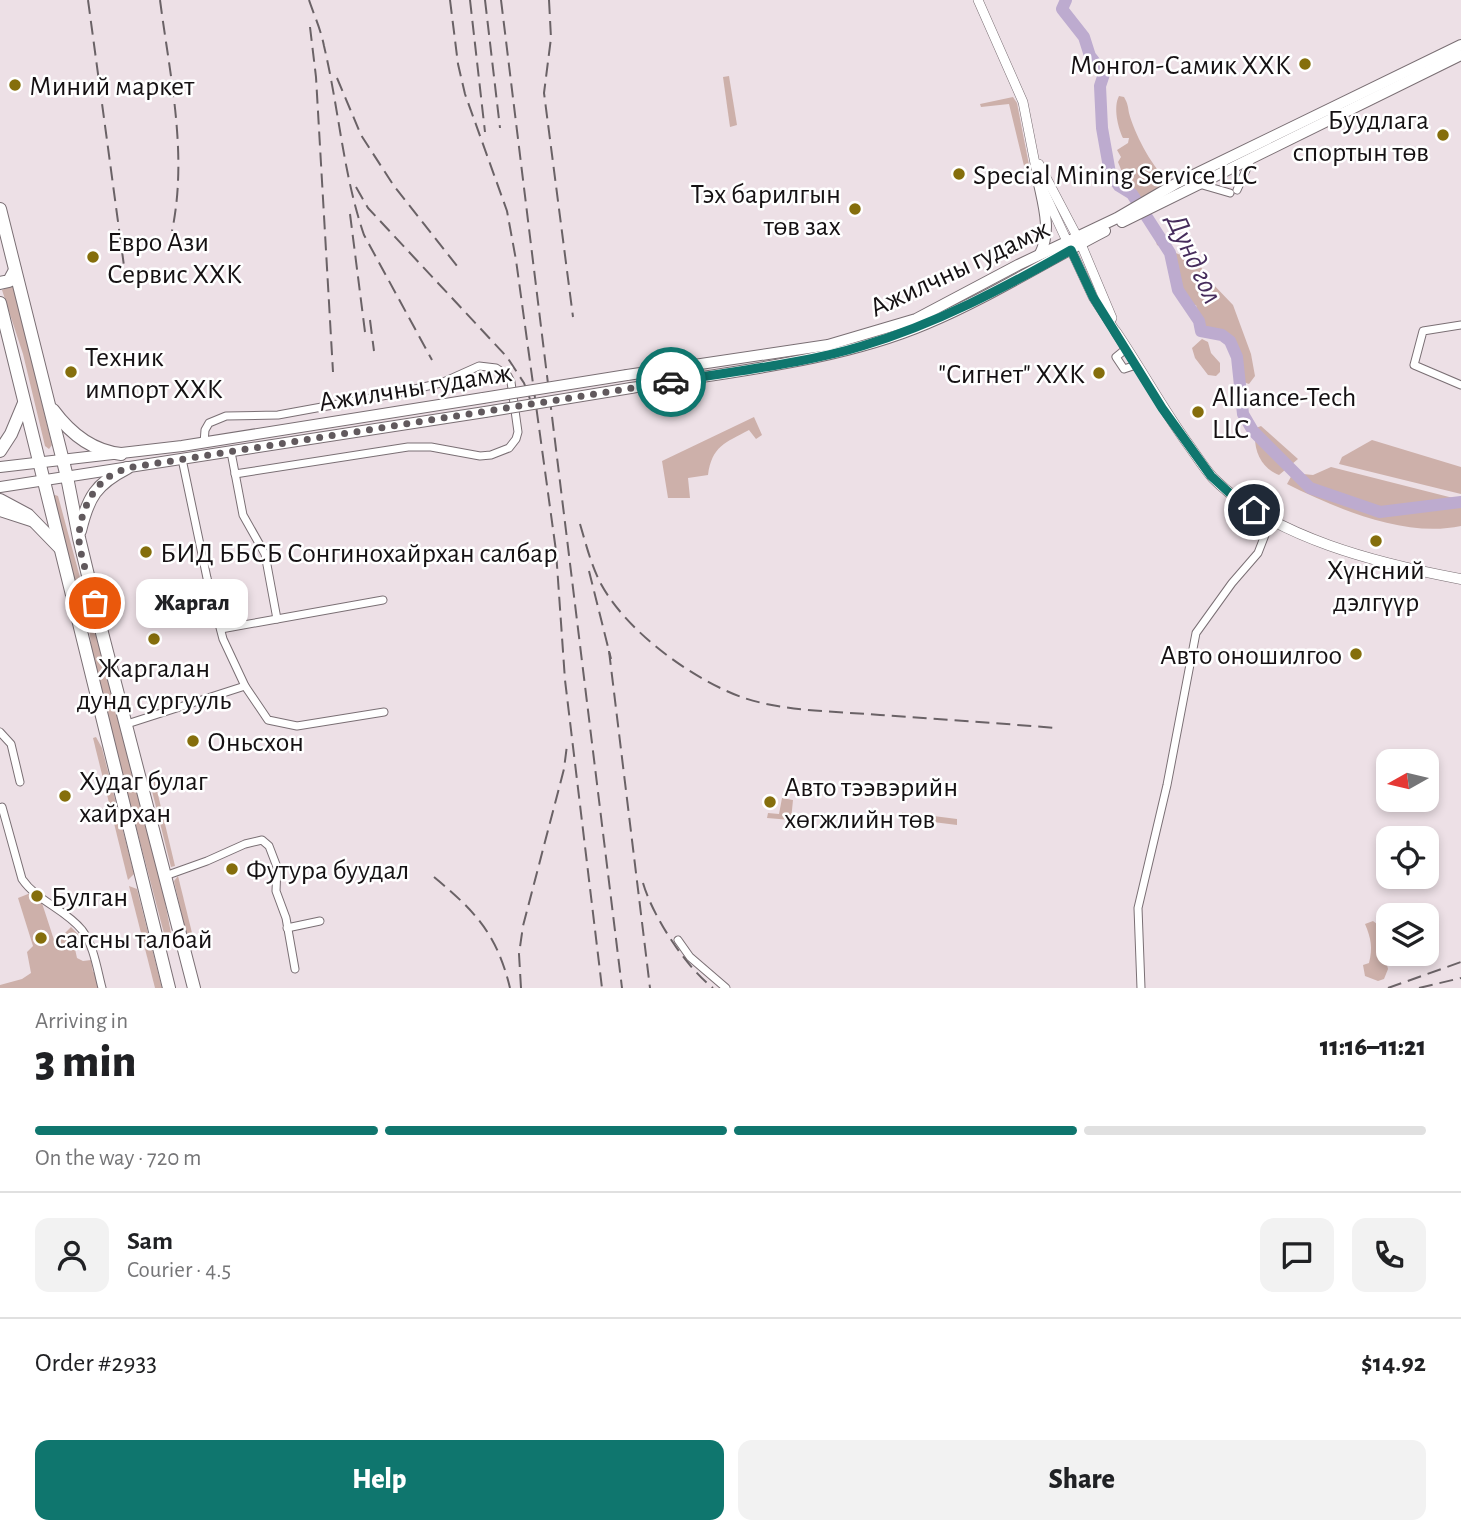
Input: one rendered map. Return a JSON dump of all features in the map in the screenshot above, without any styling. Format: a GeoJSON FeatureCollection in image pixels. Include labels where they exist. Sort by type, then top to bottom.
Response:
{"type":"FeatureCollection","features":[{"type":"Feature","properties":{"kind":"highway"},"geometry":{"type":"LineString","coordinates":[[0,209],[63,460],[100,625],[194,988]]}},
{"type":"Feature","properties":{"kind":"highway"},"geometry":{"type":"LineString","coordinates":[[0,283],[9,281],[15,270]]}},
{"type":"Feature","properties":{"kind":"highway"},"geometry":{"type":"LineString","coordinates":[[0,303],[169,988]]}},
{"type":"Feature","properties":{"kind":"highway"},"geometry":{"type":"LineString","coordinates":[[0,450],[11,434],[24,402]]}},
{"type":"Feature","properties":{"kind":"highway"},"geometry":{"type":"LineString","coordinates":[[50,406],[61,421],[88,443],[104,452],[121,453]]}},
{"type":"Feature","properties":{"kind":"highway"},"geometry":{"type":"LineString","coordinates":[[79,538],[86,506],[94,492],[107,478],[127,468]]}},
{"type":"Feature","properties":{"kind":"highway"},"geometry":{"type":"LineString","coordinates":[[0,500],[28,515],[61,549]]}},
{"type":"Feature","properties":{"kind":"highway"},"geometry":{"type":"LineString","coordinates":[[82,637],[87,624],[100,625]]}},
{"type":"Feature","properties":{"kind":"highway"},"geometry":{"type":"LineString","coordinates":[[161,957],[184,951]]}},
{"type":"Feature","properties":{"kind":"main road","name":"Ажилчны гудамж"},"geometry":{"type":"LineString","coordinates":[[0,467],[204,443],[627,375],[828,345],[858,343],[926,324],[1016,281],[1074,243],[1461,45]]}},
{"type":"Feature","properties":{"kind":"main road","name":"Ажилчны гудамж"},"geometry":{"type":"LineString","coordinates":[[1180,188],[1198,184],[1461,55]]}},
{"type":"Feature","properties":{"kind":"main road"},"geometry":{"type":"LineString","coordinates":[[1038,179],[1047,232],[1046,244],[1040,254]]}},
{"type":"Feature","properties":{"kind":"main road","name":"Ажилчны гудамж"},"geometry":{"type":"LineString","coordinates":[[0,487],[485,412],[830,354],[916,319],[1040,254],[1074,243]]}},
{"type":"Feature","properties":{"kind":"main road"},"geometry":{"type":"LineString","coordinates":[[1116,332],[1162,408],[1211,476],[1235,498],[1270,522],[1363,556],[1461,579]]}},
{"type":"Feature","properties":{"kind":"main road"},"geometry":{"type":"LineString","coordinates":[[0,511],[38,524]]}},
{"type":"Feature","properties":{"kind":"street"},"geometry":{"type":"LineString","coordinates":[[978,0],[1023,102],[1038,179],[1074,243]]}},
{"type":"Feature","properties":{"kind":"street"},"geometry":{"type":"LineString","coordinates":[[1035,156],[1074,243],[1093,297],[1116,332]]}},
{"type":"Feature","properties":{"kind":"street"},"geometry":{"type":"LineString","coordinates":[[1198,184],[1233,191],[1252,158]]}},
{"type":"Feature","properties":{"kind":"street"},"geometry":{"type":"LineString","coordinates":[[1461,325],[1423,331],[1414,365],[1461,385]]}},
{"type":"Feature","properties":{"kind":"street"},"geometry":{"type":"LineString","coordinates":[[204,443],[205,430],[209,423],[226,416],[278,415],[393,394],[441,383],[479,366],[503,371],[511,382],[518,432],[513,444],[502,452],[470,456],[431,447],[408,447],[234,474]]}},
{"type":"Feature","properties":{"kind":"street"},"geometry":{"type":"LineString","coordinates":[[231,452],[243,515],[265,554],[277,619]]}},
{"type":"Feature","properties":{"kind":"street"},"geometry":{"type":"LineString","coordinates":[[182,459],[223,639],[245,686],[268,720],[297,726],[384,712]]}},
{"type":"Feature","properties":{"kind":"street"},"geometry":{"type":"LineString","coordinates":[[1141,988],[1138,908],[1167,785],[1196,633],[1232,583],[1258,553],[1270,522]]}},
{"type":"Feature","properties":{"kind":"street"},"geometry":{"type":"LineString","coordinates":[[221,629],[383,600]]}},
{"type":"Feature","properties":{"kind":"street"},"geometry":{"type":"LineString","coordinates":[[127,724],[245,686]]}},
{"type":"Feature","properties":{"kind":"street"},"geometry":{"type":"LineString","coordinates":[[0,732],[11,744],[20,782]]}},
{"type":"Feature","properties":{"kind":"street"},"geometry":{"type":"LineString","coordinates":[[2,807],[22,879],[29,888],[81,929],[89,943],[102,988]]}},
{"type":"Feature","properties":{"kind":"street"},"geometry":{"type":"LineString","coordinates":[[165,876],[261,840],[274,854],[277,867],[276,891],[295,969]]}},
{"type":"Feature","properties":{"kind":"street"},"geometry":{"type":"LineString","coordinates":[[287,928],[320,921]]}},
{"type":"Feature","properties":{"kind":"street"},"geometry":{"type":"LineString","coordinates":[[678,940],[690,957],[726,988]]}},
{"type":"Feature","properties":{"kind":"shaded area"},"geometry":{"type":"Polygon","coordinates":[[[729,76],[737,125],[730,127],[723,77],[729,76]]]}},
{"type":"Feature","properties":{"kind":"shaded area"},"geometry":{"type":"Polygon","coordinates":[[[1119,96],[1124,97],[1128,105],[1131,121],[1144,148],[1165,177],[1164,188],[1141,198],[1133,188],[1128,189],[1119,182],[1122,172],[1118,162],[1121,157],[1117,150],[1128,143],[1129,138],[1123,138],[1118,123],[1116,106],[1119,96]]]}},
{"type":"Feature","properties":{"kind":"shaded area"},"geometry":{"type":"Polygon","coordinates":[[[1013,97],[1017,103],[1029,165],[1024,166],[1009,104],[981,107],[980,104],[1013,97]]]}},
{"type":"Feature","properties":{"kind":"shaded area"},"geometry":{"type":"Polygon","coordinates":[[[1154,235],[1163,240],[1173,252],[1197,261],[1210,281],[1233,305],[1251,354],[1255,376],[1249,384],[1237,380],[1235,355],[1228,344],[1219,338],[1199,333],[1196,325],[1196,305],[1189,305],[1188,297],[1180,291],[1178,264],[1168,258],[1157,245],[1154,235]]]}},
{"type":"Feature","properties":{"kind":"shaded area"},"geometry":{"type":"Polygon","coordinates":[[[13,285],[52,445],[49,449],[45,446],[23,354],[2,290],[13,285]]]}},
{"type":"Feature","properties":{"kind":"shaded area"},"geometry":{"type":"Polygon","coordinates":[[[1202,339],[1208,342],[1211,353],[1220,363],[1220,372],[1216,376],[1208,375],[1195,358],[1192,348],[1202,339]]]}},
{"type":"Feature","properties":{"kind":"shaded area"},"geometry":{"type":"Polygon","coordinates":[[[754,417],[762,435],[756,439],[749,430],[727,442],[716,451],[708,475],[688,478],[690,498],[668,498],[662,461],[754,417]]]}},
{"type":"Feature","properties":{"kind":"shaded area"},"geometry":{"type":"Polygon","coordinates":[[[1261,426],[1298,459],[1279,475],[1272,472],[1259,456],[1255,435],[1256,428],[1261,426]]]}},
{"type":"Feature","properties":{"kind":"shaded area"},"geometry":{"type":"Polygon","coordinates":[[[1372,440],[1461,467],[1461,494],[1339,464],[1342,457],[1372,440]]]}},
{"type":"Feature","properties":{"kind":"shaded area"},"geometry":{"type":"Polygon","coordinates":[[[1331,467],[1461,500],[1461,526],[1439,529],[1395,525],[1327,503],[1287,484],[1293,473],[1313,475],[1331,467]]]}},
{"type":"Feature","properties":{"kind":"shaded area"},"geometry":{"type":"Polygon","coordinates":[[[53,496],[58,496],[91,618],[83,621],[53,496]]]}},
{"type":"Feature","properties":{"kind":"shaded area"},"geometry":{"type":"Polygon","coordinates":[[[92,627],[105,658],[158,867],[173,943],[170,947],[167,945],[93,662],[89,628],[92,627]]]}},
{"type":"Feature","properties":{"kind":"shaded area"},"geometry":{"type":"Polygon","coordinates":[[[96,737],[102,748],[134,874],[128,880],[93,738],[96,737]]]}},
{"type":"Feature","properties":{"kind":"shaded area"},"geometry":{"type":"Polygon","coordinates":[[[154,778],[175,866],[171,867],[150,783],[154,778]]]}},
{"type":"Feature","properties":{"kind":"shaded area"},"geometry":{"type":"Polygon","coordinates":[[[782,798],[793,800],[791,820],[767,818],[768,813],[779,814],[782,798]]]}},
{"type":"Feature","properties":{"kind":"shaded area"},"geometry":{"type":"Polygon","coordinates":[[[902,812],[957,819],[957,825],[901,818],[902,812]]]}},
{"type":"Feature","properties":{"kind":"shaded area"},"geometry":{"type":"Polygon","coordinates":[[[178,876],[193,937],[187,938],[174,881],[178,876]]]}},
{"type":"Feature","properties":{"kind":"shaded area"},"geometry":{"type":"Polygon","coordinates":[[[129,886],[137,889],[162,988],[155,988],[129,886]]]}},
{"type":"Feature","properties":{"kind":"shaded area"},"geometry":{"type":"Polygon","coordinates":[[[35,894],[41,900],[54,940],[71,927],[85,941],[75,949],[77,958],[83,961],[91,960],[93,972],[101,974],[104,988],[0,988],[0,985],[22,979],[31,973],[27,952],[33,946],[18,898],[35,894]]]}},
{"type":"Feature","properties":{"kind":"shaded area"},"geometry":{"type":"Polygon","coordinates":[[[1373,921],[1376,923],[1376,966],[1387,966],[1388,969],[1384,979],[1378,981],[1365,976],[1363,965],[1369,963],[1371,953],[1365,924],[1373,921]]]}},
{"type":"Feature","properties":{"kind":"waterway","name":"Дунд гол"},"geometry":{"type":"LineString","coordinates":[[1066,0],[1062,9],[1084,37],[1090,56],[1104,74],[1100,86],[1102,128],[1110,173],[1119,186],[1132,194],[1170,253],[1178,290],[1199,321],[1201,331],[1222,335],[1230,341],[1237,357],[1243,414],[1253,431],[1310,488],[1380,512],[1461,502]]}},
{"type":"Feature","properties":{"kind":"railway"},"geometry":{"type":"LineString","coordinates":[[88,0],[124,266]]}},
{"type":"Feature","properties":{"kind":"railway"},"geometry":{"type":"LineString","coordinates":[[160,0],[178,144],[172,231]]}},
{"type":"Feature","properties":{"kind":"railway"},"geometry":{"type":"LineString","coordinates":[[309,0],[323,40],[351,189],[364,235],[432,360]]}},
{"type":"Feature","properties":{"kind":"railway"},"geometry":{"type":"LineString","coordinates":[[450,0],[458,64],[465,94],[507,211],[516,260],[556,551],[565,680],[602,988]]}},
{"type":"Feature","properties":{"kind":"railway"},"geometry":{"type":"LineString","coordinates":[[470,0],[485,132]]}},
{"type":"Feature","properties":{"kind":"railway"},"geometry":{"type":"LineString","coordinates":[[485,0],[500,128]]}},
{"type":"Feature","properties":{"kind":"railway"},"geometry":{"type":"LineString","coordinates":[[501,0],[622,988]]}},
{"type":"Feature","properties":{"kind":"railway"},"geometry":{"type":"LineString","coordinates":[[549,0],[551,38],[544,93],[573,317]]}},
{"type":"Feature","properties":{"kind":"railway"},"geometry":{"type":"LineString","coordinates":[[310,27],[316,77],[333,372]]}},
{"type":"Feature","properties":{"kind":"railway"},"geometry":{"type":"LineString","coordinates":[[337,78],[361,135],[394,186],[461,271]]}},
{"type":"Feature","properties":{"kind":"railway"},"geometry":{"type":"LineString","coordinates":[[356,187],[368,208],[507,357],[524,383],[530,399]]}},
{"type":"Feature","properties":{"kind":"railway"},"geometry":{"type":"LineString","coordinates":[[350,214],[365,332]]}},
{"type":"Feature","properties":{"kind":"railway"},"geometry":{"type":"LineString","coordinates":[[370,320],[374,351]]}},
{"type":"Feature","properties":{"kind":"railway"},"geometry":{"type":"LineString","coordinates":[[580,524],[601,584],[627,620],[683,667],[724,690],[760,703],[794,708],[1055,728]]}},
{"type":"Feature","properties":{"kind":"railway"},"geometry":{"type":"LineString","coordinates":[[589,571],[611,659]]}},
{"type":"Feature","properties":{"kind":"railway"},"geometry":{"type":"LineString","coordinates":[[609,651],[650,988]]}},
{"type":"Feature","properties":{"kind":"railway"},"geometry":{"type":"LineString","coordinates":[[521,988],[519,954],[523,926],[564,769],[567,745]]}},
{"type":"Feature","properties":{"kind":"railway"},"geometry":{"type":"LineString","coordinates":[[434,877],[473,913],[491,938],[510,988]]}},
{"type":"Feature","properties":{"kind":"railway"},"geometry":{"type":"LineString","coordinates":[[643,883],[654,911],[671,940],[702,979],[713,988]]}},
{"type":"Feature","properties":{"kind":"railway"},"geometry":{"type":"LineString","coordinates":[[1388,988],[1461,962]]}},
{"type":"Feature","properties":{"kind":"railway"},"geometry":{"type":"LineString","coordinates":[[1419,988],[1461,978]]}},
{"type":"Feature","properties":{"kind":"way so far"},"geometry":{"type":"LineString","coordinates":[[95,603],[79,538],[86,506],[107,478],[127,468],[671,382]]}},
{"type":"Feature","properties":{"kind":"place","name":"Монгол-Самик ХХК"},"geometry":{"type":"Point","coordinates":[1305,64]}},
{"type":"Feature","properties":{"kind":"place","name":"Миний маркет"},"geometry":{"type":"Point","coordinates":[15,85]}},
{"type":"Feature","properties":{"kind":"place","name":"Буудлага спортын төв"},"geometry":{"type":"Point","coordinates":[1443,135]}},
{"type":"Feature","properties":{"kind":"place","name":"Special Mining Service LLC"},"geometry":{"type":"Point","coordinates":[959,174]}},
{"type":"Feature","properties":{"kind":"place","name":"Тэх барилгын төв зах"},"geometry":{"type":"Point","coordinates":[855,209]}},
{"type":"Feature","properties":{"kind":"place","name":"Евро Ази Сервис ХХК"},"geometry":{"type":"Point","coordinates":[93,257]}},
{"type":"Feature","properties":{"kind":"place","name":"Техник импорт ХХК"},"geometry":{"type":"Point","coordinates":[71,372]}},
{"type":"Feature","properties":{"kind":"place","name":"\"Сигнет\" ХХК"},"geometry":{"type":"Point","coordinates":[1099,373]}},
{"type":"Feature","properties":{"kind":"place","name":"Alliance-Tech LLC"},"geometry":{"type":"Point","coordinates":[1198,412]}},
{"type":"Feature","properties":{"kind":"place","name":"Хүнсний дэлгүүр"},"geometry":{"type":"Point","coordinates":[1376,541]}},
{"type":"Feature","properties":{"kind":"place","name":"БИД ББСБ Сонгинохайрхан салбар"},"geometry":{"type":"Point","coordinates":[146,552]}},
{"type":"Feature","properties":{"kind":"place","name":"Жаргал"},"geometry":{"type":"Point","coordinates":[95,603]}},
{"type":"Feature","properties":{"kind":"place","name":"Жаргалан дунд сургууль"},"geometry":{"type":"Point","coordinates":[154,639]}},
{"type":"Feature","properties":{"kind":"place","name":"Авто оношилгоо"},"geometry":{"type":"Point","coordinates":[1356,654]}},
{"type":"Feature","properties":{"kind":"place","name":"Оньсхон"},"geometry":{"type":"Point","coordinates":[193,741]}},
{"type":"Feature","properties":{"kind":"place","name":"Худаг булаг хайрхан"},"geometry":{"type":"Point","coordinates":[65,796]}},
{"type":"Feature","properties":{"kind":"place","name":"Авто тээвэрийн хөгжлийн төв"},"geometry":{"type":"Point","coordinates":[770,802]}},
{"type":"Feature","properties":{"kind":"place","name":"Футура буудал"},"geometry":{"type":"Point","coordinates":[232,869]}},
{"type":"Feature","properties":{"kind":"place","name":"Булган"},"geometry":{"type":"Point","coordinates":[37,896]}},
{"type":"Feature","properties":{"kind":"place","name":"сагсны талбай"},"geometry":{"type":"Point","coordinates":[41,938]}},
{"type":"Feature","properties":{"kind":"route"},"geometry":{"type":"LineString","coordinates":[[671,382],[859,347],[926,324],[1016,281],[1071,250],[1093,297],[1162,408],[1211,476],[1235,498],[1254,510]]}}]}
